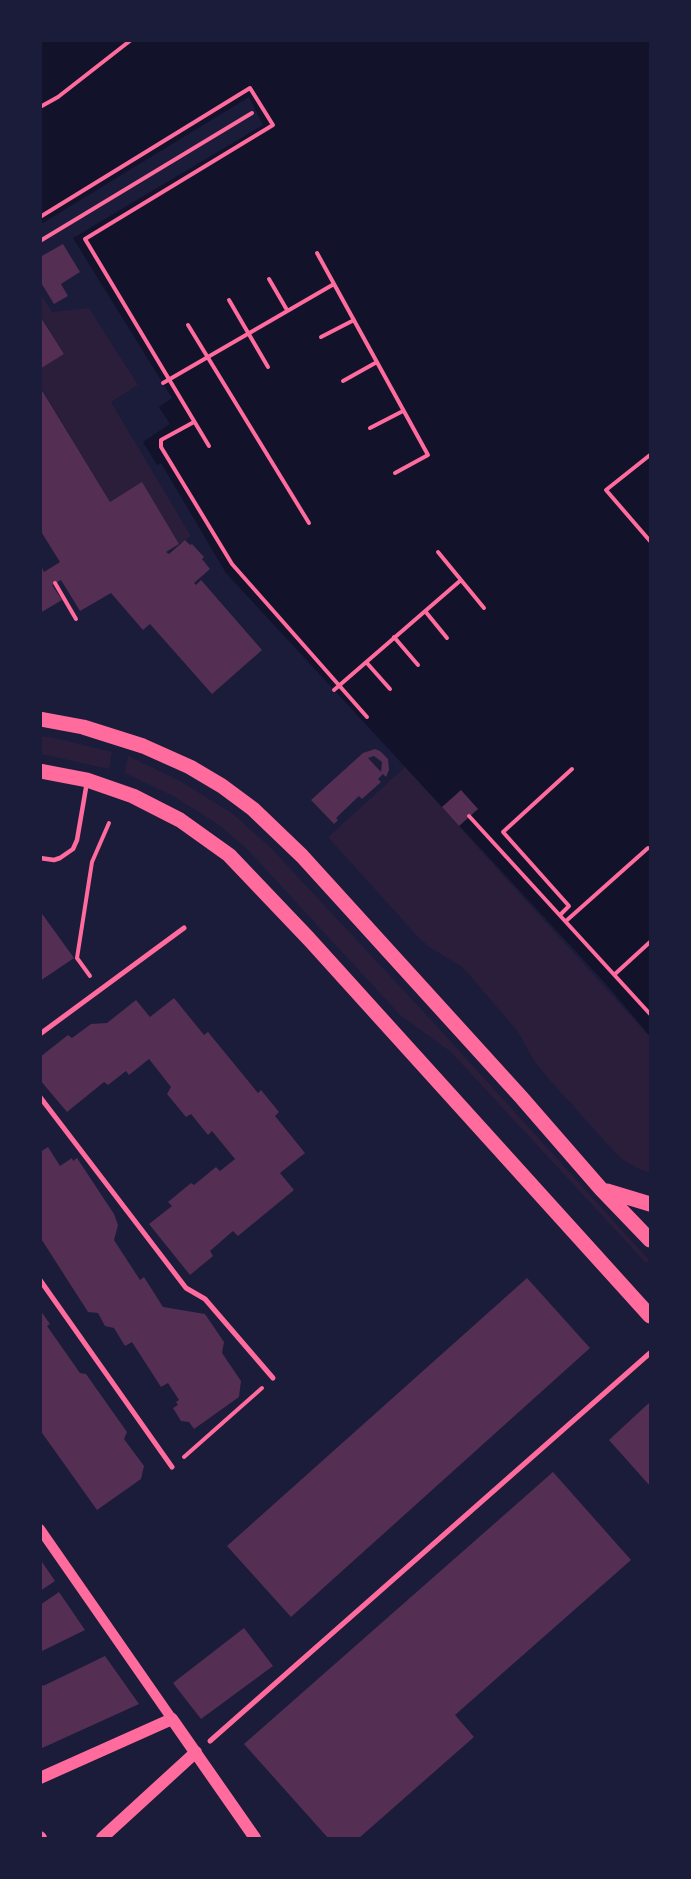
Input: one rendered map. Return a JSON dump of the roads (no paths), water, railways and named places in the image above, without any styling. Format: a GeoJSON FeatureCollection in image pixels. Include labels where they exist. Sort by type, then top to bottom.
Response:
{"type":"FeatureCollection","features":[{"type":"Feature","properties":{"kind":"main road"},"geometry":{"type":"LineString","coordinates":[[40,719],[83,727],[143,746],[198,772],[253,809],[302,856],[651,1240]]}},
{"type":"Feature","properties":{"kind":"main road"},"geometry":{"type":"LineString","coordinates":[[40,771],[87,780],[115,789],[157,808],[204,836],[229,855],[301,930],[648,1307]]}},
{"type":"Feature","properties":{"kind":"main road"},"geometry":{"type":"LineString","coordinates":[[602,1188],[616,1195],[651,1204]]}},
{"type":"Feature","properties":{"kind":"main road"},"geometry":{"type":"LineString","coordinates":[[40,1778],[172,1719],[255,1839]]}},
{"type":"Feature","properties":{"kind":"main road"},"geometry":{"type":"LineString","coordinates":[[102,1839],[196,1752]]}},
{"type":"Feature","properties":{"kind":"street"},"geometry":{"type":"LineString","coordinates":[[40,1034],[184,928]]}},
{"type":"Feature","properties":{"kind":"street"},"geometry":{"type":"LineString","coordinates":[[40,1097],[186,1288],[205,1299],[273,1378]]}},
{"type":"Feature","properties":{"kind":"street"},"geometry":{"type":"LineString","coordinates":[[40,1280],[172,1467]]}},
{"type":"Feature","properties":{"kind":"street"},"geometry":{"type":"LineString","coordinates":[[210,1741],[650,1353]]}},
{"type":"Feature","properties":{"kind":"street"},"geometry":{"type":"LineString","coordinates":[[41,1532],[172,1719]]}},
{"type":"Feature","properties":{"kind":"lane"},"geometry":{"type":"LineString","coordinates":[[40,858],[54,860],[65,856],[73,849],[77,840],[87,780]]}}]}
